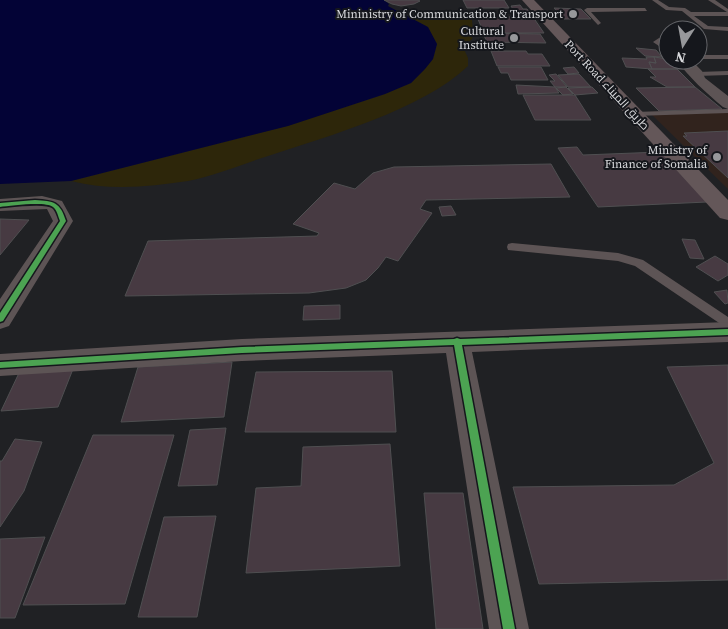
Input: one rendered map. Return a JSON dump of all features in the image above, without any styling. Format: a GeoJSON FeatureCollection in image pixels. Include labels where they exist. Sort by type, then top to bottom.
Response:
{"type":"FeatureCollection","features":[{"type":"Feature","properties":{"kind":"main road","name":"Port Road طريق الميناء"},"geometry":{"type":"LineString","coordinates":[[528,0],[728,213]]}},
{"type":"Feature","properties":{"kind":"street"},"geometry":{"type":"LineString","coordinates":[[693,70],[700,80],[728,104]]}},
{"type":"Feature","properties":{"kind":"street"},"geometry":{"type":"LineString","coordinates":[[0,205],[30,202],[52,204],[59,210],[64,221],[0,319]]}},
{"type":"Feature","properties":{"kind":"street"},"geometry":{"type":"LineString","coordinates":[[0,365],[242,350],[728,332]]}},
{"type":"Feature","properties":{"kind":"street"},"geometry":{"type":"LineString","coordinates":[[457,341],[509,629]]}},
{"type":"Feature","properties":{"kind":"lane"},"geometry":{"type":"LineString","coordinates":[[655,0],[668,9],[683,9],[706,28],[728,29]]}},
{"type":"Feature","properties":{"kind":"lane"},"geometry":{"type":"LineString","coordinates":[[710,0],[728,12]]}},
{"type":"Feature","properties":{"kind":"lane"},"geometry":{"type":"LineString","coordinates":[[609,5],[614,10]]}},
{"type":"Feature","properties":{"kind":"lane"},"geometry":{"type":"LineString","coordinates":[[598,23],[587,10],[642,10],[632,5]]}},
{"type":"Feature","properties":{"kind":"lane"},"geometry":{"type":"LineString","coordinates":[[691,14],[728,12]]}},
{"type":"Feature","properties":{"kind":"lane"},"geometry":{"type":"LineString","coordinates":[[708,56],[728,57]]}},
{"type":"Feature","properties":{"kind":"lane"},"geometry":{"type":"LineString","coordinates":[[697,74],[728,74]]}},
{"type":"Feature","properties":{"kind":"lane"},"geometry":{"type":"LineString","coordinates":[[634,114],[728,111]]}},
{"type":"Feature","properties":{"kind":"lane"},"geometry":{"type":"LineString","coordinates":[[512,247],[618,257],[639,263],[728,324]]}},
{"type":"Feature","properties":{"kind":"shaded area"},"geometry":{"type":"Polygon","coordinates":[[[0,0],[384,0],[389,4],[388,6],[428,27],[437,44],[433,59],[411,83],[385,94],[288,126],[71,181],[0,184],[0,0]]]}},
{"type":"Feature","properties":{"kind":"shaded area"},"geometry":{"type":"Polygon","coordinates":[[[728,109],[728,189],[649,112],[728,109]]]}},
{"type":"Feature","properties":{"kind":"sand"},"geometry":{"type":"Polygon","coordinates":[[[458,15],[470,17],[472,20],[472,39],[463,47],[468,58],[468,66],[449,82],[400,109],[346,130],[198,179],[129,187],[100,186],[71,181],[287,126],[385,94],[411,83],[433,59],[437,44],[427,27],[410,17],[458,15]]]}},
{"type":"Feature","properties":{"kind":"building"},"geometry":{"type":"Polygon","coordinates":[[[384,0],[418,0],[420,1],[401,6],[384,0]]]}},
{"type":"Feature","properties":{"kind":"building"},"geometry":{"type":"Polygon","coordinates":[[[463,0],[504,0],[509,8],[467,8],[463,0]]]}},
{"type":"Feature","properties":{"kind":"building"},"geometry":{"type":"Polygon","coordinates":[[[520,5],[531,14],[516,14],[511,6],[520,5]]]}},
{"type":"Feature","properties":{"kind":"building","name":"Mininistry of Communication & Transport"},"geometry":{"type":"Polygon","coordinates":[[[554,8],[581,9],[591,19],[564,19],[554,8]]]}},
{"type":"Feature","properties":{"kind":"building"},"geometry":{"type":"Polygon","coordinates":[[[477,17],[533,17],[544,33],[484,33],[477,17]]]}},
{"type":"Feature","properties":{"kind":"building","name":"Cultural Institute"},"geometry":{"type":"Polygon","coordinates":[[[483,33],[540,34],[546,43],[487,42],[483,33]]]}},
{"type":"Feature","properties":{"kind":"building"},"geometry":{"type":"Polygon","coordinates":[[[636,48],[656,50],[658,52],[658,57],[645,56],[636,48]]]}},
{"type":"Feature","properties":{"kind":"building"},"geometry":{"type":"Polygon","coordinates":[[[491,51],[526,51],[528,54],[542,54],[550,66],[497,66],[491,51]]]}},
{"type":"Feature","properties":{"kind":"building"},"geometry":{"type":"Polygon","coordinates":[[[646,57],[654,57],[656,63],[649,62],[652,69],[626,67],[622,58],[647,59],[646,57]]]}},
{"type":"Feature","properties":{"kind":"building"},"geometry":{"type":"Polygon","coordinates":[[[654,57],[658,58],[658,69],[652,69],[649,62],[656,63],[654,57]]]}},
{"type":"Feature","properties":{"kind":"building"},"geometry":{"type":"Polygon","coordinates":[[[498,67],[541,67],[548,80],[511,80],[508,73],[501,73],[498,67]]]}},
{"type":"Feature","properties":{"kind":"building"},"geometry":{"type":"Polygon","coordinates":[[[574,67],[579,73],[568,74],[563,68],[574,67]]]}},
{"type":"Feature","properties":{"kind":"building"},"geometry":{"type":"Polygon","coordinates":[[[648,69],[678,70],[695,87],[667,87],[650,77],[656,77],[648,69]]]}},
{"type":"Feature","properties":{"kind":"building"},"geometry":{"type":"Polygon","coordinates":[[[556,74],[567,87],[555,87],[550,81],[555,81],[549,75],[556,74]]]}},
{"type":"Feature","properties":{"kind":"building"},"geometry":{"type":"Polygon","coordinates":[[[579,74],[591,87],[568,87],[558,75],[579,74]]]}},
{"type":"Feature","properties":{"kind":"building"},"geometry":{"type":"Polygon","coordinates":[[[516,85],[555,87],[559,93],[518,94],[516,85]]]}},
{"type":"Feature","properties":{"kind":"building"},"geometry":{"type":"Polygon","coordinates":[[[566,87],[573,94],[563,95],[556,88],[566,87]]]}},
{"type":"Feature","properties":{"kind":"building"},"geometry":{"type":"Polygon","coordinates":[[[592,87],[598,93],[575,95],[568,88],[592,87]]]}},
{"type":"Feature","properties":{"kind":"building"},"geometry":{"type":"Polygon","coordinates":[[[695,87],[722,109],[659,111],[636,88],[695,87]]]}},
{"type":"Feature","properties":{"kind":"building"},"geometry":{"type":"Polygon","coordinates":[[[523,95],[575,95],[591,120],[535,120],[523,95]]]}},
{"type":"Feature","properties":{"kind":"building","name":"Ministry of Finance of Somalia"},"geometry":{"type":"Polygon","coordinates":[[[728,131],[728,178],[683,136],[687,136],[684,133],[728,131]]]}},
{"type":"Feature","properties":{"kind":"building"},"geometry":{"type":"Polygon","coordinates":[[[577,147],[583,155],[660,152],[707,202],[598,207],[558,148],[577,147]]]}},
{"type":"Feature","properties":{"kind":"building"},"geometry":{"type":"Polygon","coordinates":[[[551,164],[570,197],[426,200],[420,209],[432,213],[398,261],[386,257],[366,280],[346,288],[309,293],[125,296],[148,241],[317,236],[319,233],[293,224],[334,183],[355,189],[373,173],[394,167],[551,164]]]}},
{"type":"Feature","properties":{"kind":"building"},"geometry":{"type":"Polygon","coordinates":[[[451,206],[456,215],[442,216],[439,207],[451,206]]]}},
{"type":"Feature","properties":{"kind":"building"},"geometry":{"type":"Polygon","coordinates":[[[0,219],[29,220],[0,255],[0,219]]]}},
{"type":"Feature","properties":{"kind":"building"},"geometry":{"type":"Polygon","coordinates":[[[682,239],[695,240],[704,259],[690,258],[682,239]]]}},
{"type":"Feature","properties":{"kind":"building"},"geometry":{"type":"Polygon","coordinates":[[[715,256],[728,264],[728,275],[718,281],[696,267],[715,256]]]}},
{"type":"Feature","properties":{"kind":"building"},"geometry":{"type":"Polygon","coordinates":[[[727,290],[728,303],[725,304],[714,292],[727,290]]]}},
{"type":"Feature","properties":{"kind":"building"},"geometry":{"type":"Polygon","coordinates":[[[340,305],[340,319],[303,320],[304,306],[340,305]]]}},
{"type":"Feature","properties":{"kind":"building"},"geometry":{"type":"Polygon","coordinates":[[[232,362],[224,417],[121,422],[138,367],[232,362]]]}},
{"type":"Feature","properties":{"kind":"building"},"geometry":{"type":"Polygon","coordinates":[[[728,365],[728,580],[539,584],[513,487],[674,485],[714,463],[667,367],[728,365]]]}},
{"type":"Feature","properties":{"kind":"building"},"geometry":{"type":"Polygon","coordinates":[[[73,369],[58,407],[1,411],[19,373],[73,369]]]}},
{"type":"Feature","properties":{"kind":"building"},"geometry":{"type":"Polygon","coordinates":[[[392,371],[396,432],[245,432],[256,372],[392,371]]]}},
{"type":"Feature","properties":{"kind":"building"},"geometry":{"type":"Polygon","coordinates":[[[226,428],[217,485],[178,486],[190,430],[226,428]]]}},
{"type":"Feature","properties":{"kind":"building"},"geometry":{"type":"Polygon","coordinates":[[[93,435],[174,435],[125,604],[23,605],[93,435]]]}},
{"type":"Feature","properties":{"kind":"building"},"geometry":{"type":"Polygon","coordinates":[[[15,439],[42,442],[24,491],[0,527],[0,461],[2,461],[15,439]]]}},
{"type":"Feature","properties":{"kind":"building"},"geometry":{"type":"Polygon","coordinates":[[[390,444],[400,566],[246,573],[256,488],[301,486],[303,447],[390,444]]]}},
{"type":"Feature","properties":{"kind":"building"},"geometry":{"type":"Polygon","coordinates":[[[424,493],[463,493],[483,629],[436,629],[424,493]]]}},
{"type":"Feature","properties":{"kind":"building"},"geometry":{"type":"Polygon","coordinates":[[[216,516],[197,617],[138,617],[164,517],[216,516]]]}},
{"type":"Feature","properties":{"kind":"building"},"geometry":{"type":"Polygon","coordinates":[[[45,537],[15,618],[0,618],[0,539],[45,537]]]}},
{"type":"Feature","properties":{"kind":"cycle path"},"geometry":{"type":"LineString","coordinates":[[0,205],[35,202],[53,204],[61,214],[63,221],[0,319]]}},
{"type":"Feature","properties":{"kind":"cycle path"},"geometry":{"type":"LineString","coordinates":[[0,365],[242,350],[728,332]]}},
{"type":"Feature","properties":{"kind":"cycle path"},"geometry":{"type":"LineString","coordinates":[[457,341],[509,629]]}},
{"type":"Feature","properties":{"kind":"place","name":"Mininistry of Communication & Transport"},"geometry":{"type":"Point","coordinates":[573,14]}},
{"type":"Feature","properties":{"kind":"place","name":"Cultural Institute"},"geometry":{"type":"Point","coordinates":[514,38]}},
{"type":"Feature","properties":{"kind":"place","name":"Ministry of Finance of Somalia"},"geometry":{"type":"Point","coordinates":[717,157]}}]}
